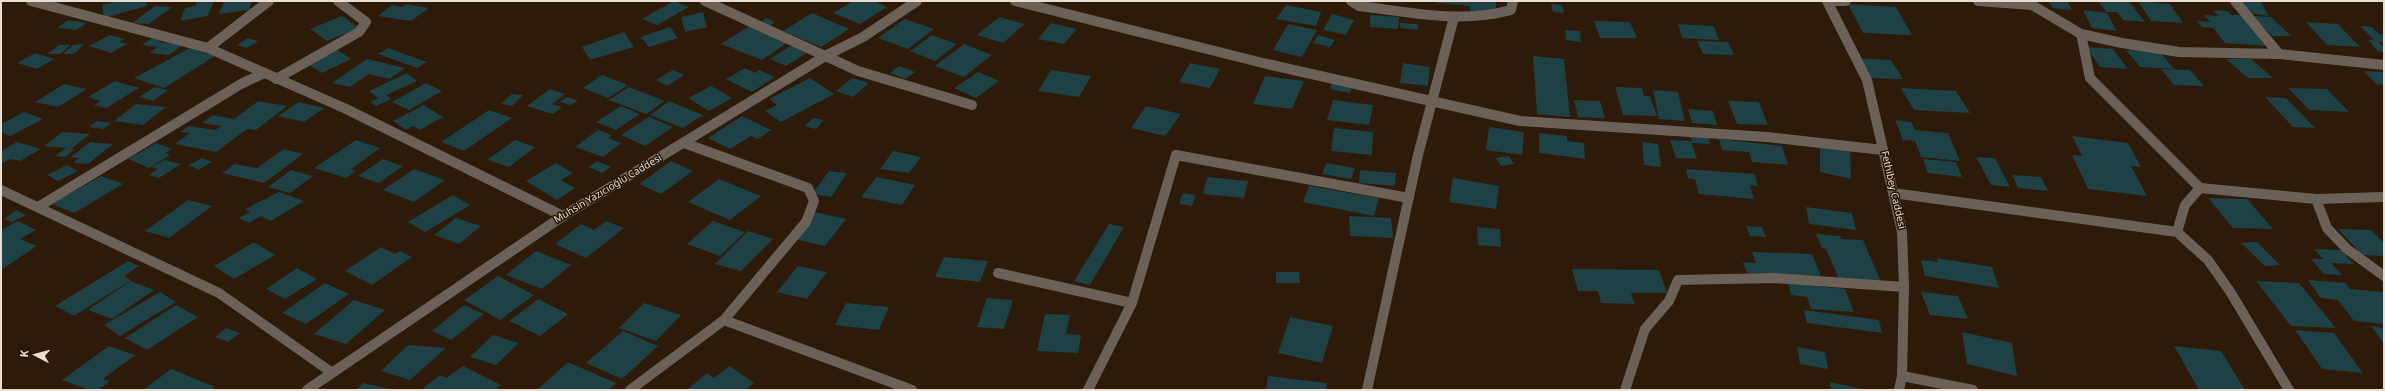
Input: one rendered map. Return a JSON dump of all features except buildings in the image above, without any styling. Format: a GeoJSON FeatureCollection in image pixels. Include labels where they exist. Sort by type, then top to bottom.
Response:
{"type":"FeatureCollection","features":[{"type":"Feature","properties":{"kind":"street"},"geometry":{"type":"LineString","coordinates":[[31,1],[208,48],[262,74],[344,108],[563,216]]}},
{"type":"Feature","properties":{"kind":"street"},"geometry":{"type":"LineString","coordinates":[[208,48],[269,1]]}},
{"type":"Feature","properties":{"kind":"street"},"geometry":{"type":"LineString","coordinates":[[276,80],[358,32],[366,22],[338,1]]}},
{"type":"Feature","properties":{"kind":"street"},"geometry":{"type":"LineString","coordinates":[[705,1],[827,55],[858,71],[972,105]]}},
{"type":"Feature","properties":{"kind":"street","name":"Muhsin Yazıcıoğlu Caddesi"},"geometry":{"type":"LineString","coordinates":[[307,390],[331,372],[563,216],[827,55],[863,36],[917,1]]}},
{"type":"Feature","properties":{"kind":"street"},"geometry":{"type":"LineString","coordinates":[[1015,1],[1267,64],[1520,121],[1767,137],[1883,150]]}},
{"type":"Feature","properties":{"kind":"street"},"geometry":{"type":"LineString","coordinates":[[1350,1],[1359,6],[1454,17],[1495,16],[1511,10],[1513,1]]}},
{"type":"Feature","properties":{"kind":"street"},"geometry":{"type":"LineString","coordinates":[[1827,1],[1846,1]]}},
{"type":"Feature","properties":{"kind":"street","name":"Fethibey Caddesi"},"geometry":{"type":"LineString","coordinates":[[1827,1],[1867,80],[1902,232],[1904,287],[1902,376],[1899,390]]}},
{"type":"Feature","properties":{"kind":"street"},"geometry":{"type":"LineString","coordinates":[[1978,1],[2031,3],[2081,34],[2179,52],[2279,54],[2384,64]]}},
{"type":"Feature","properties":{"kind":"street"},"geometry":{"type":"LineString","coordinates":[[2235,1],[2279,54]]}},
{"type":"Feature","properties":{"kind":"street"},"geometry":{"type":"LineString","coordinates":[[1367,390],[1409,198],[1454,17]]}},
{"type":"Feature","properties":{"kind":"street"},"geometry":{"type":"LineString","coordinates":[[2081,34],[2090,78],[2200,188],[2316,199],[2384,197]]}},
{"type":"Feature","properties":{"kind":"street"},"geometry":{"type":"LineString","coordinates":[[38,207],[241,84],[262,74]]}},
{"type":"Feature","properties":{"kind":"street"},"geometry":{"type":"LineString","coordinates":[[630,390],[724,320],[806,222],[814,201],[808,188],[684,143]]}},
{"type":"Feature","properties":{"kind":"street"},"geometry":{"type":"LineString","coordinates":[[1088,390],[1132,303],[1176,155],[1409,198]]}},
{"type":"Feature","properties":{"kind":"street"},"geometry":{"type":"LineString","coordinates":[[2177,232],[2185,205],[2200,188]]}},
{"type":"Feature","properties":{"kind":"street"},"geometry":{"type":"LineString","coordinates":[[1,190],[219,293],[331,372]]}},
{"type":"Feature","properties":{"kind":"street"},"geometry":{"type":"LineString","coordinates":[[1893,193],[2177,232],[2208,260],[2231,293],[2290,390]]}},
{"type":"Feature","properties":{"kind":"street"},"geometry":{"type":"LineString","coordinates":[[2316,199],[2327,228],[2347,249],[2384,276]]}},
{"type":"Feature","properties":{"kind":"street"},"geometry":{"type":"LineString","coordinates":[[998,273],[1132,303]]}},
{"type":"Feature","properties":{"kind":"street"},"geometry":{"type":"LineString","coordinates":[[1625,390],[1645,329],[1669,301],[1678,280],[1774,278],[1904,287]]}},
{"type":"Feature","properties":{"kind":"street"},"geometry":{"type":"LineString","coordinates":[[724,320],[912,390]]}},
{"type":"Feature","properties":{"kind":"street"},"geometry":{"type":"LineString","coordinates":[[1902,376],[1973,390]]}}]}
